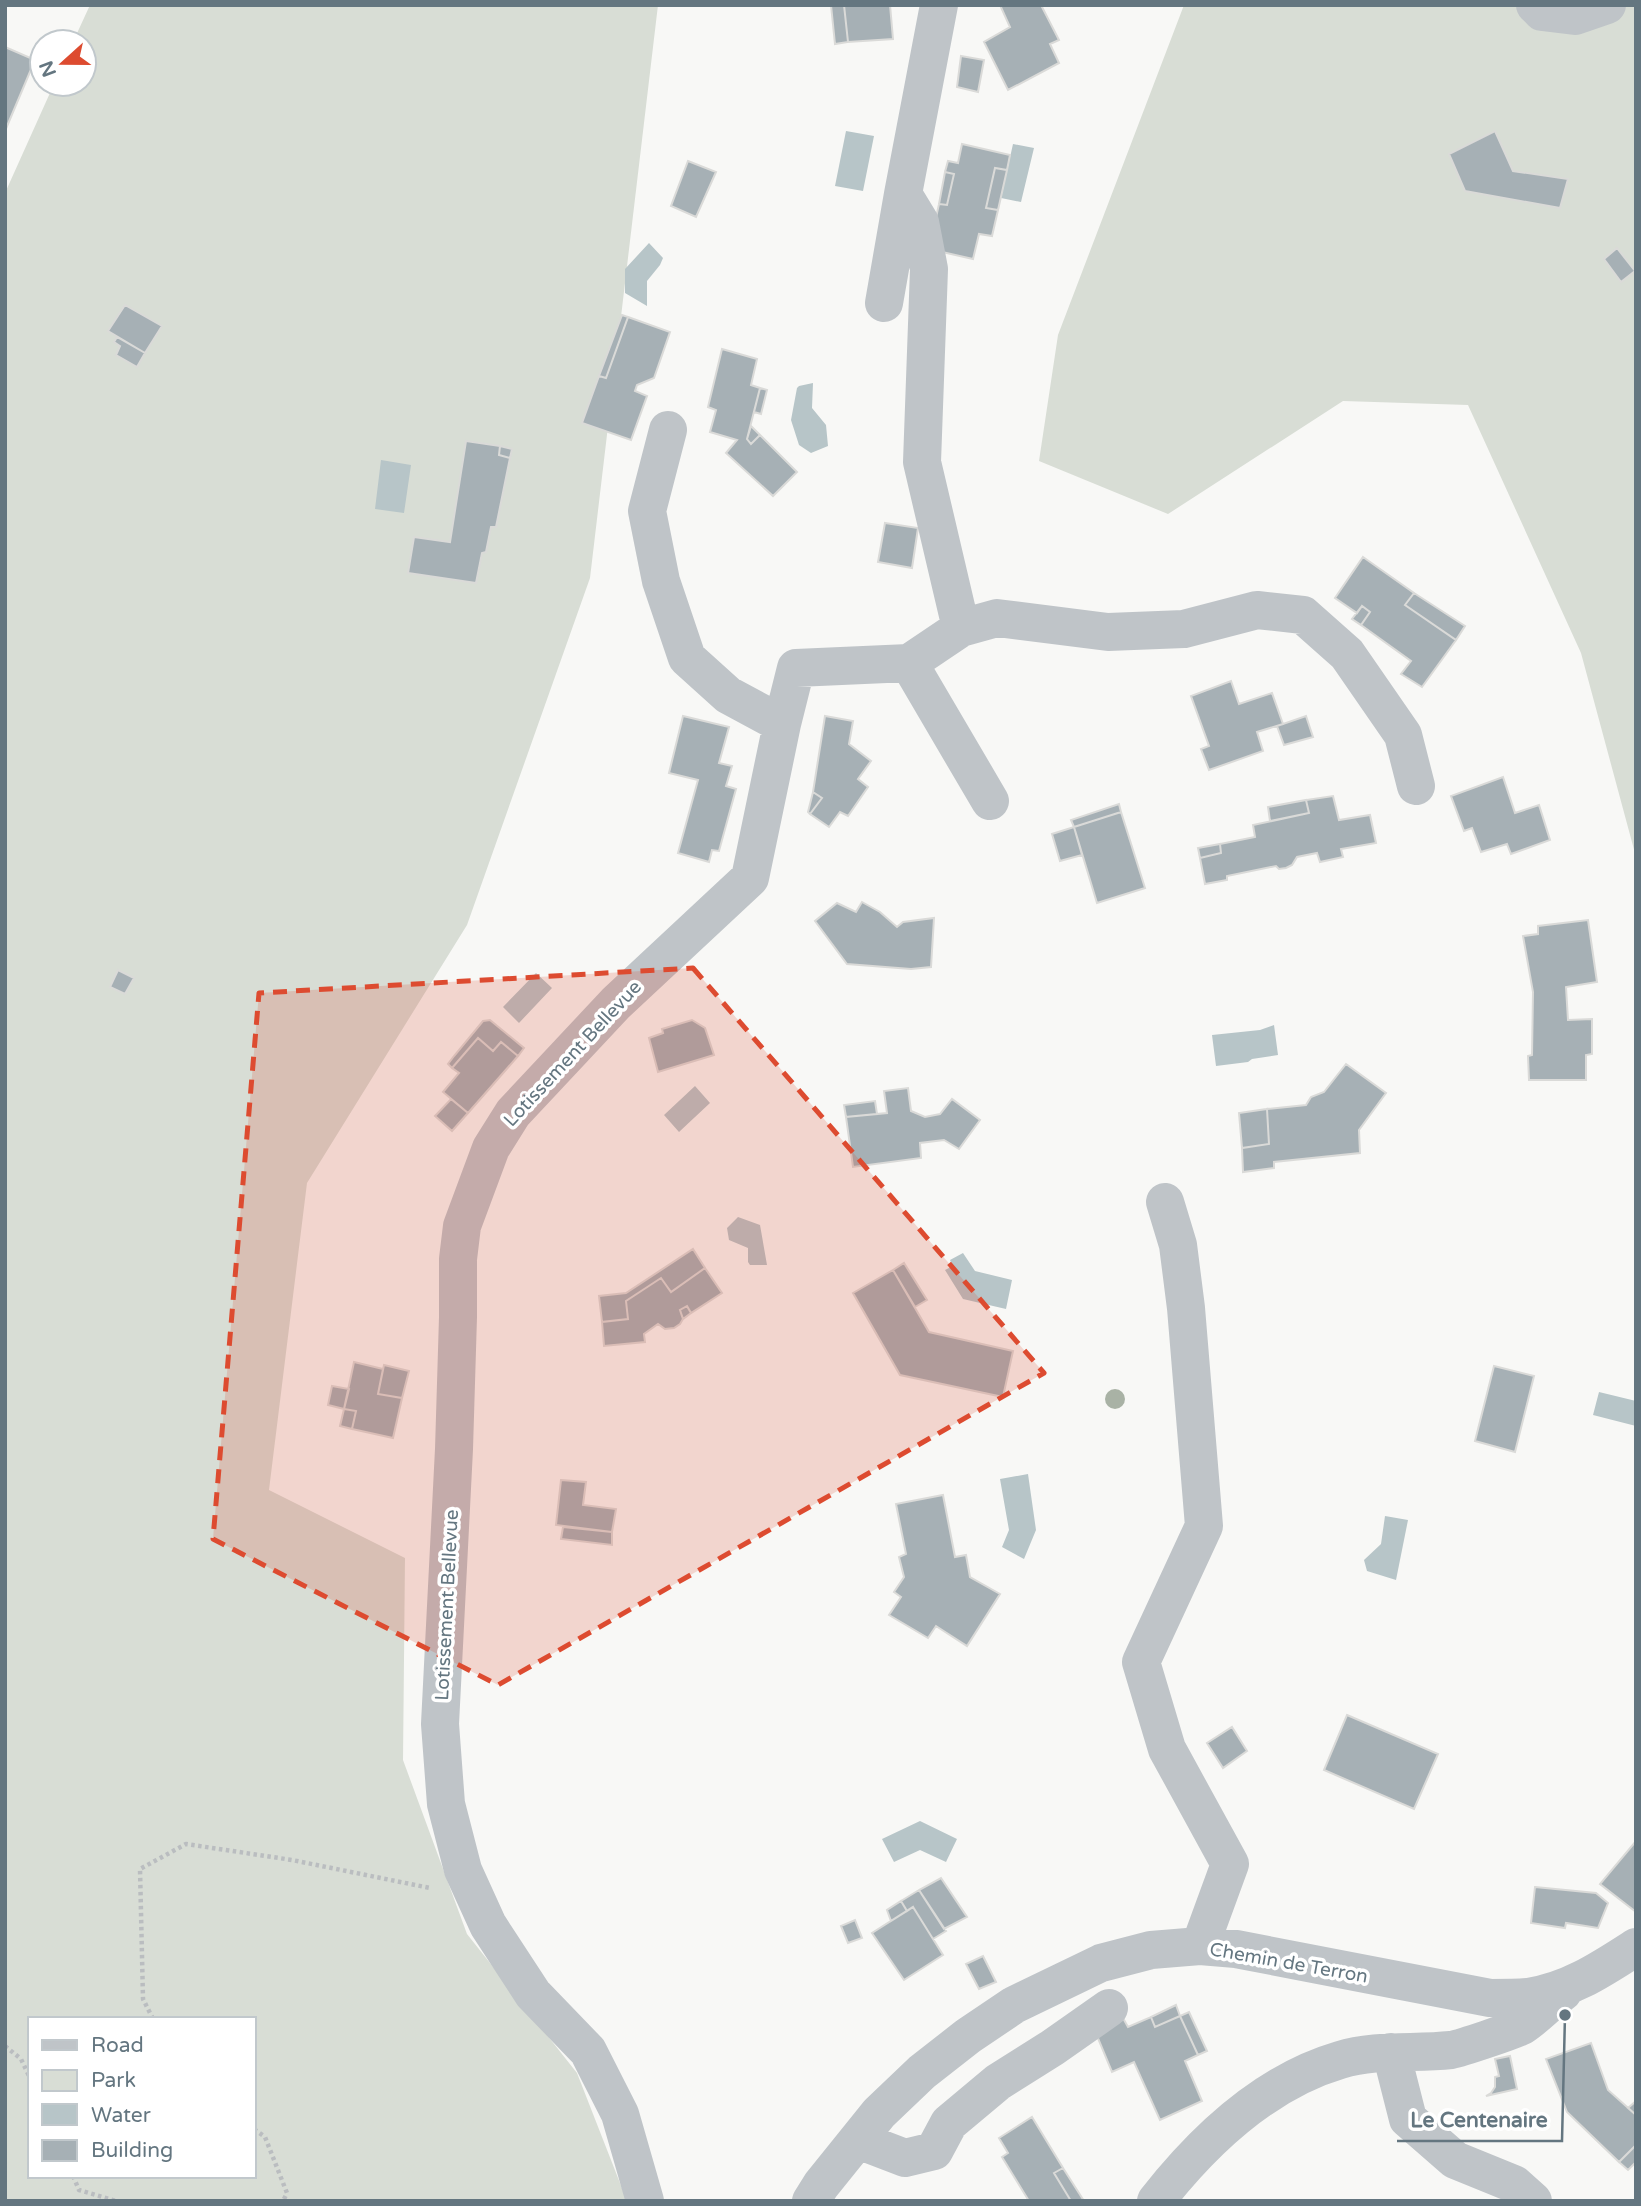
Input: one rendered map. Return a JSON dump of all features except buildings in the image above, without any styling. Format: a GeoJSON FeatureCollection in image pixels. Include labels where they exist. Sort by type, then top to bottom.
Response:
{"type":"FeatureCollection","features":[{"type":"Feature","properties":{"kind":"street"},"geometry":{"type":"LineString","coordinates":[[884,303],[939,5]]}},
{"type":"Feature","properties":{"kind":"street"},"geometry":{"type":"LineString","coordinates":[[1535,5],[1542,12],[1575,16],[1607,5]]}},
{"type":"Feature","properties":{"kind":"street"},"geometry":{"type":"LineString","coordinates":[[902,194],[920,222],[929,270],[922,462],[961,628]]}},
{"type":"Feature","properties":{"kind":"street"},"geometry":{"type":"LineString","coordinates":[[668,430],[647,511],[660,581],[687,658],[728,695],[782,724]]}},
{"type":"Feature","properties":{"kind":"street"},"geometry":{"type":"LineString","coordinates":[[990,801],[909,663],[961,628],[997,618],[1108,632],[1184,629],[1257,610],[1303,615],[1347,654],[1403,735],[1416,786]]}},
{"type":"Feature","properties":{"kind":"street","name":"Lotissement Bellevue"},"geometry":{"type":"LineString","coordinates":[[645,2201],[620,2114],[588,2051],[533,1994],[488,1925],[463,1870],[446,1804],[440,1724],[455,1423],[458,1259],[462,1226],[491,1147],[513,1114],[616,1003],[750,878],[796,668],[909,663]]}},
{"type":"Feature","properties":{"kind":"street"},"geometry":{"type":"LineString","coordinates":[[1165,1202],[1178,1245],[1204,1527],[1140,1662],[1167,1749],[1230,1864],[1200,1946]]}},
{"type":"Feature","properties":{"kind":"street","name":"Chemin de Terron"},"geometry":{"type":"LineString","coordinates":[[811,2201],[879,2113],[922,2072],[1014,2005],[1101,1963],[1151,1950],[1200,1946],[1236,1949],[1490,1998],[1528,1997],[1570,1986],[1636,1947]]}},
{"type":"Feature","properties":{"kind":"street"},"geometry":{"type":"LineString","coordinates":[[1156,2201],[1179,2171],[1235,2117],[1289,2081],[1340,2059],[1391,2052],[1453,2050],[1521,2026],[1570,1986]]}},
{"type":"Feature","properties":{"kind":"street"},"geometry":{"type":"LineString","coordinates":[[858,2140],[905,2158],[934,2151],[949,2123],[998,2082],[1110,2008]]}},
{"type":"Feature","properties":{"kind":"street"},"geometry":{"type":"LineString","coordinates":[[1391,2052],[1408,2119],[1455,2160],[1514,2184],[1533,2201]]}},
{"type":"Feature","properties":{"kind":"path"},"geometry":{"type":"LineString","coordinates":[[152,2017],[144,1999],[140,1870],[186,1844],[292,1860],[475,1898]]}},
{"type":"Feature","properties":{"kind":"path"},"geometry":{"type":"LineString","coordinates":[[5,2046],[21,2059],[28,2074]]}},
{"type":"Feature","properties":{"kind":"path"},"geometry":{"type":"LineString","coordinates":[[256,2130],[265,2137],[286,2193],[283,2201]]}},
{"type":"Feature","properties":{"kind":"path"},"geometry":{"type":"LineString","coordinates":[[74,2178],[79,2190],[116,2201]]}},
{"type":"Feature","properties":{"kind":"highlighted area"},"geometry":{"type":"Polygon","coordinates":[[[693,968],[1044,1373],[498,1685],[213,1539],[259,993],[693,968]]]}},
{"type":"Feature","properties":{"kind":"green space"},"geometry":{"type":"Polygon","coordinates":[[[90,5],[658,5],[590,578],[467,925],[307,1183],[269,1490],[405,1558],[403,1760],[467,1934],[577,2073],[627,2201],[5,2201],[5,193],[48,98],[98,98],[98,28],[79,28],[90,5]]]}},
{"type":"Feature","properties":{"kind":"green space"},"geometry":{"type":"Polygon","coordinates":[[[1184,5],[1636,5],[1636,857],[1581,653],[1468,405],[1343,401],[1168,514],[1039,461],[1058,335],[1184,5]]]}},
{"type":"Feature","properties":{"kind":"water"},"geometry":{"type":"Polygon","coordinates":[[[846,131],[874,136],[863,191],[835,186],[846,131]]]}},
{"type":"Feature","properties":{"kind":"water"},"geometry":{"type":"Polygon","coordinates":[[[1013,144],[1034,148],[1021,202],[1001,198],[1013,144]]]}},
{"type":"Feature","properties":{"kind":"water"},"geometry":{"type":"Polygon","coordinates":[[[649,243],[663,258],[647,281],[647,306],[625,293],[625,269],[649,243]]]}},
{"type":"Feature","properties":{"kind":"water"},"geometry":{"type":"Polygon","coordinates":[[[813,383],[812,408],[826,425],[828,446],[811,453],[799,445],[791,420],[797,388],[813,383]]]}},
{"type":"Feature","properties":{"kind":"water"},"geometry":{"type":"Polygon","coordinates":[[[381,460],[411,465],[404,513],[375,509],[381,460]]]}},
{"type":"Feature","properties":{"kind":"water"},"geometry":{"type":"Polygon","coordinates":[[[536,973],[552,988],[519,1023],[503,1007],[536,973]]]}},
{"type":"Feature","properties":{"kind":"water"},"geometry":{"type":"Polygon","coordinates":[[[1274,1025],[1278,1055],[1216,1066],[1212,1035],[1260,1030],[1274,1025]]]}},
{"type":"Feature","properties":{"kind":"water"},"geometry":{"type":"Polygon","coordinates":[[[695,1086],[710,1103],[679,1132],[664,1115],[695,1086]]]}},
{"type":"Feature","properties":{"kind":"water"},"geometry":{"type":"Polygon","coordinates":[[[738,1217],[760,1225],[767,1265],[750,1265],[748,1248],[729,1240],[727,1228],[738,1217]]]}},
{"type":"Feature","properties":{"kind":"water"},"geometry":{"type":"Polygon","coordinates":[[[963,1253],[975,1271],[1012,1280],[1006,1309],[963,1299],[945,1270],[953,1266],[950,1260],[963,1253]]]}},
{"type":"Feature","properties":{"kind":"water"},"geometry":{"type":"Polygon","coordinates":[[[1599,1392],[1636,1401],[1636,1426],[1593,1415],[1599,1392]]]}},
{"type":"Feature","properties":{"kind":"water"},"geometry":{"type":"Polygon","coordinates":[[[1028,1474],[1036,1530],[1024,1559],[1002,1547],[1009,1530],[1000,1479],[1028,1474]]]}},
{"type":"Feature","properties":{"kind":"water"},"geometry":{"type":"Polygon","coordinates":[[[1385,1516],[1408,1520],[1396,1580],[1367,1571],[1364,1560],[1381,1544],[1385,1516]]]}},
{"type":"Feature","properties":{"kind":"water"},"geometry":{"type":"Polygon","coordinates":[[[920,1821],[957,1839],[946,1862],[920,1850],[894,1862],[882,1839],[920,1821]]]}},
{"type":"Feature","properties":{"kind":"place","name":"Le Centenaire"},"geometry":{"type":"Point","coordinates":[1565,2015]}}]}
